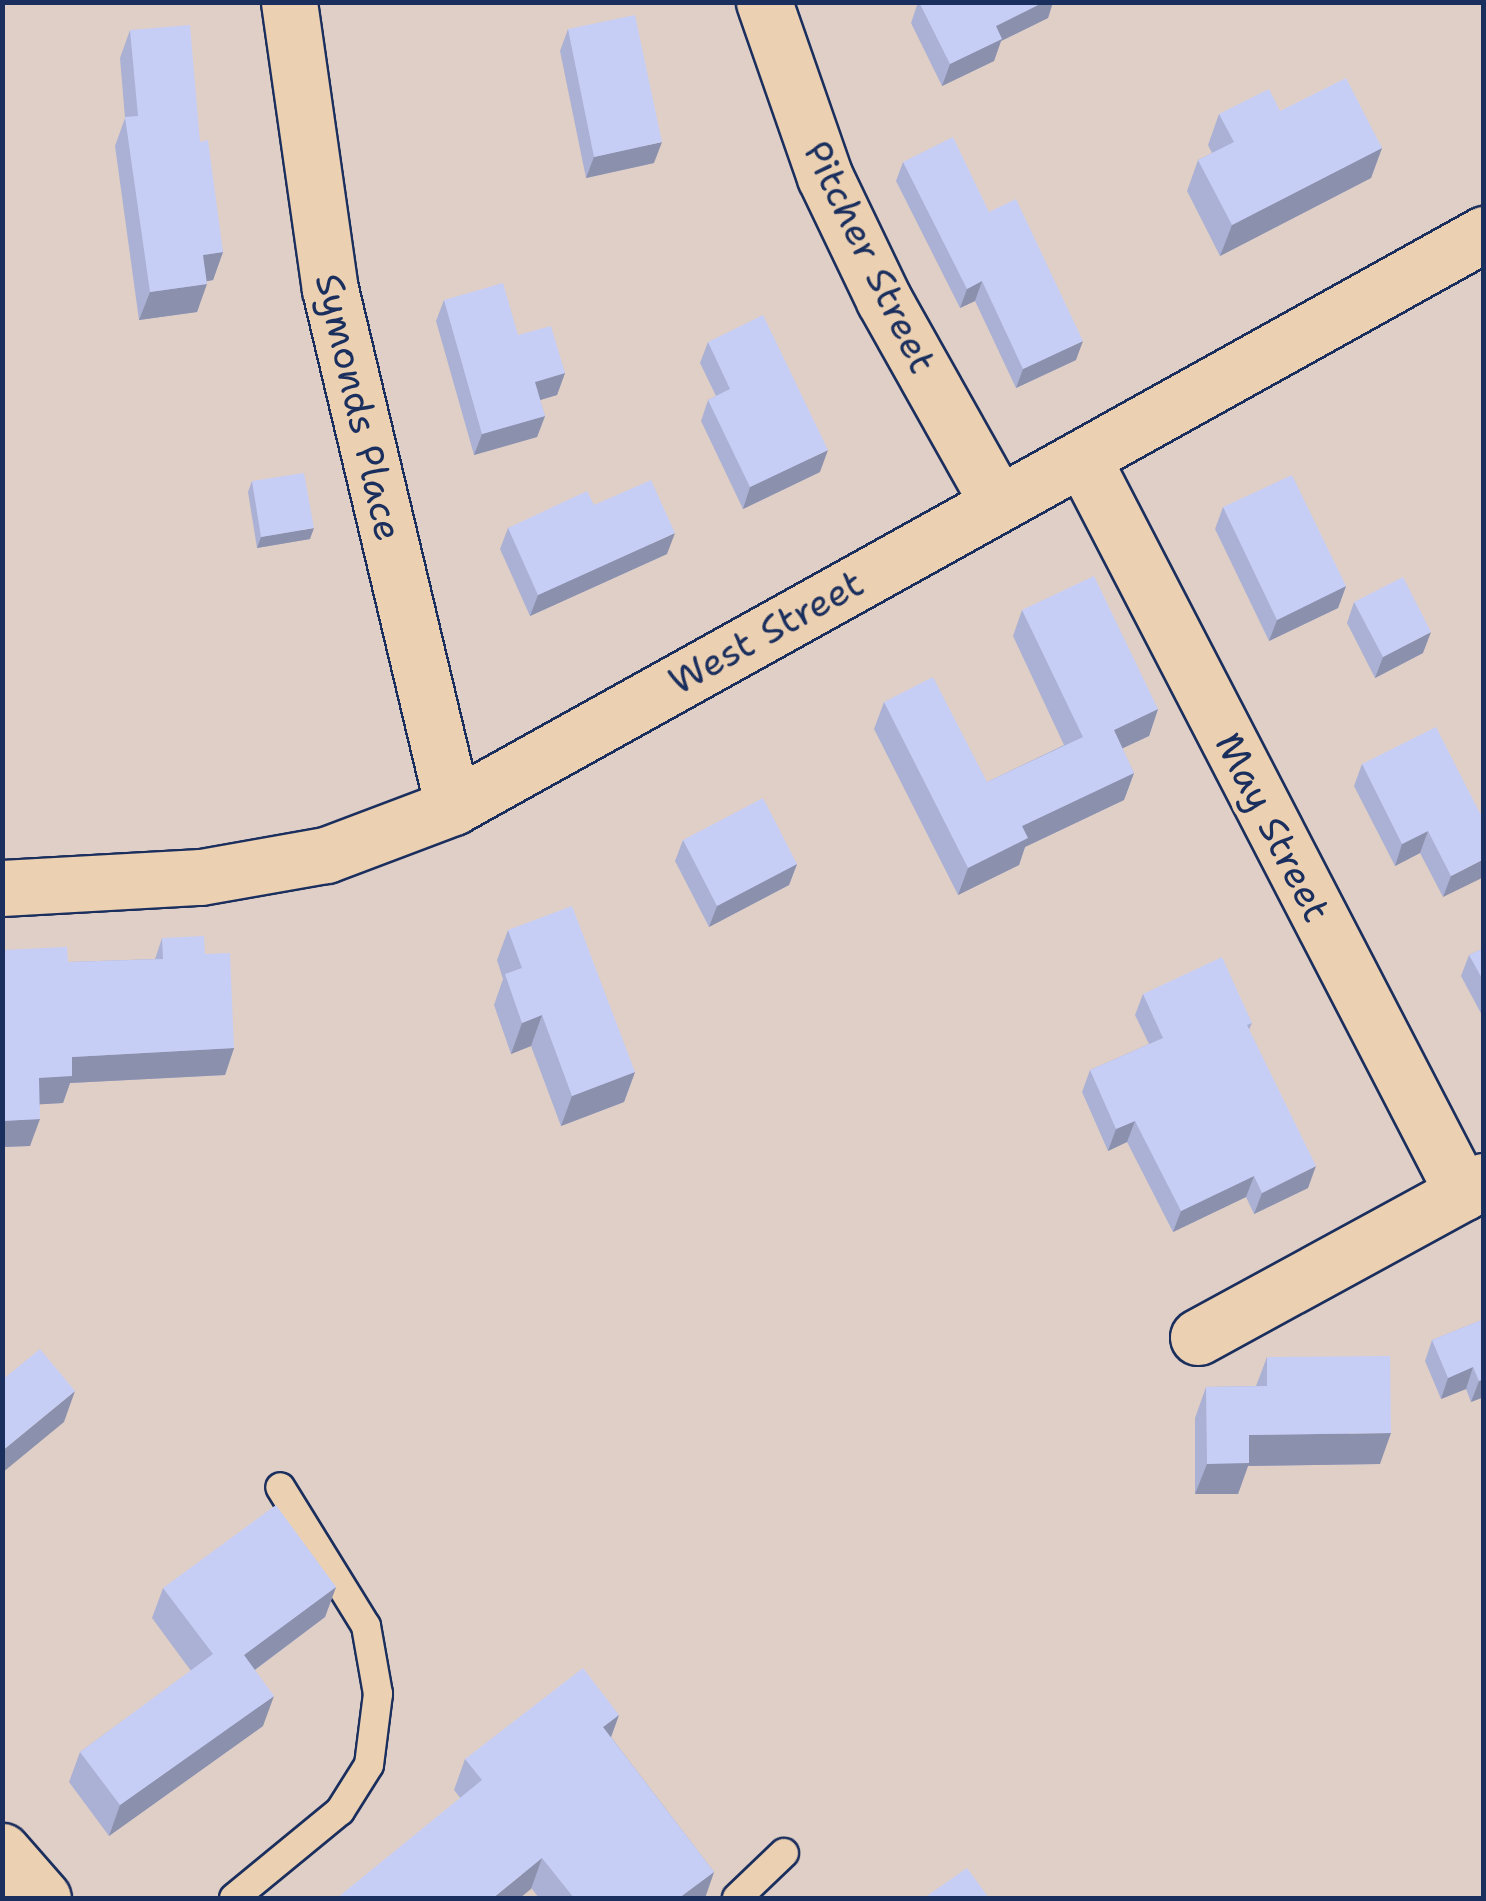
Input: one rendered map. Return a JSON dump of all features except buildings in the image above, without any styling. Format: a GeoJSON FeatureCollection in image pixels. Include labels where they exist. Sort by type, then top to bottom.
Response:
{"type":"FeatureCollection","features":[{"type":"Feature","properties":{"kind":"street","name":"Symonds Place"},"geometry":{"type":"LineString","coordinates":[[288,2],[330,289],[453,807]]}},
{"type":"Feature","properties":{"kind":"street","name":"Pitcher Street"},"geometry":{"type":"LineString","coordinates":[[764,2],[824,178],[884,300],[998,502]]}},
{"type":"Feature","properties":{"kind":"street","name":"West Street"},"geometry":{"type":"LineString","coordinates":[[2,888],[200,877],[326,854],[453,807],[998,502],[1084,460],[1484,234]]}},
{"type":"Feature","properties":{"kind":"street","name":"May Street"},"geometry":{"type":"LineString","coordinates":[[1084,460],[1473,1187]]}},
{"type":"Feature","properties":{"kind":"street"},"geometry":{"type":"LineString","coordinates":[[1198,1337],[1473,1187]]}},
{"type":"Feature","properties":{"kind":"street"},"geometry":{"type":"LineString","coordinates":[[2,1851],[43,1898]]}},
{"type":"Feature","properties":{"kind":"lane"},"geometry":{"type":"LineString","coordinates":[[234,1898],[340,1811],[369,1765],[378,1694],[366,1626],[280,1487]]}},
{"type":"Feature","properties":{"kind":"lane"},"geometry":{"type":"LineString","coordinates":[[736,1898],[784,1853]]}}]}
